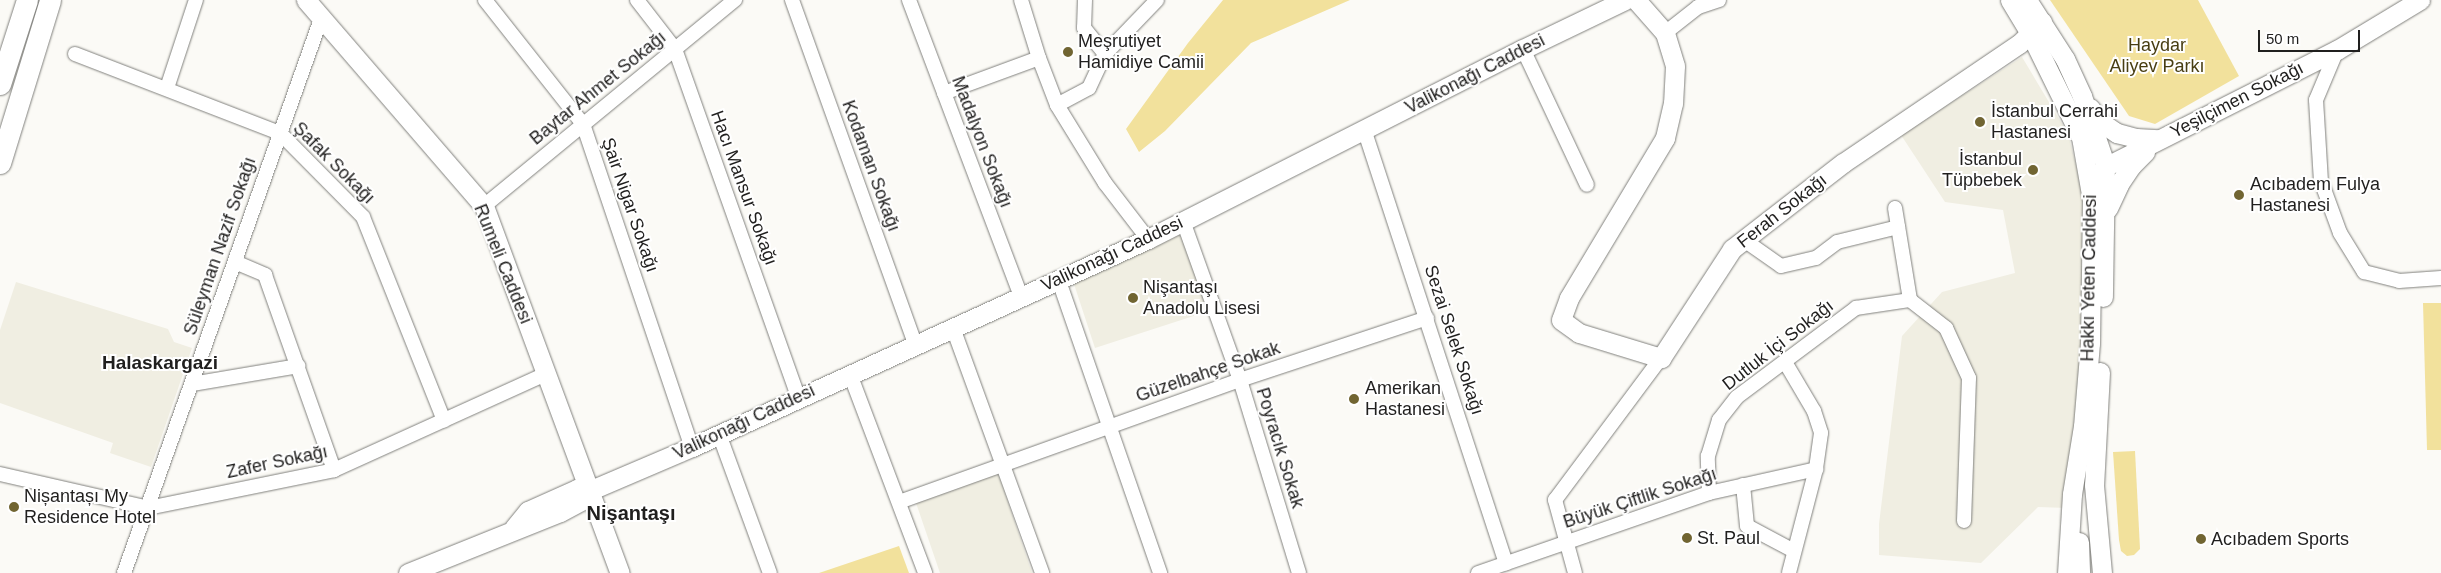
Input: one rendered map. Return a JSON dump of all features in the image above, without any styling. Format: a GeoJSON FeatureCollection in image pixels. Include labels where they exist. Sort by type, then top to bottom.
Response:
{"type":"FeatureCollection","features":[{"type":"Feature","properties":{"kind":"main road"},"geometry":{"type":"LineString","coordinates":[[0,84],[27,0]]}},
{"type":"Feature","properties":{"kind":"main road"},"geometry":{"type":"LineString","coordinates":[[0,163],[50,0]]}},
{"type":"Feature","properties":{"kind":"street"},"geometry":{"type":"LineString","coordinates":[[167,88],[196,0]]}},
{"type":"Feature","properties":{"kind":"street","name":"Rumeli Caddesi"},"geometry":{"type":"LineString","coordinates":[[306,0],[322,16],[484,206],[591,490],[620,573]]}},
{"type":"Feature","properties":{"kind":"street","name":"Şair Nigar Sokağı"},"geometry":{"type":"LineString","coordinates":[[485,0],[583,124],[692,447]]}},
{"type":"Feature","properties":{"kind":"street","name":"Hacı Mansur Sokağı"},"geometry":{"type":"LineString","coordinates":[[637,0],[675,49],[798,398]]}},
{"type":"Feature","properties":{"kind":"street","name":"Baytar Ahmet Sokağı"},"geometry":{"type":"LineString","coordinates":[[484,206],[736,0]]}},
{"type":"Feature","properties":{"kind":"street","name":"Kodaman Sokağı"},"geometry":{"type":"LineString","coordinates":[[792,0],[915,344]]}},
{"type":"Feature","properties":{"kind":"street","name":"Madalyon Sokağı"},"geometry":{"type":"LineString","coordinates":[[909,0],[1021,297]]}},
{"type":"Feature","properties":{"kind":"street"},"geometry":{"type":"LineString","coordinates":[[1021,0],[1039,58],[1057,106],[1105,183],[1148,239]]}},
{"type":"Feature","properties":{"kind":"street"},"geometry":{"type":"LineString","coordinates":[[1085,0],[1084,28],[1105,54]]}},
{"type":"Feature","properties":{"kind":"street"},"geometry":{"type":"LineString","coordinates":[[1057,106],[1089,88],[1105,54],[1157,0]]}},
{"type":"Feature","properties":{"kind":"street","name":"Valikonağı Caddesi"},"geometry":{"type":"LineString","coordinates":[[418,571],[514,528],[560,512],[584,500],[591,490],[692,447],[1148,239],[1523,49],[1625,0]]}},
{"type":"Feature","properties":{"kind":"street"},"geometry":{"type":"LineString","coordinates":[[1636,0],[1665,33],[1675,66],[1673,103],[1665,138],[1569,298],[1561,320],[1579,333],[1661,358]]}},
{"type":"Feature","properties":{"kind":"street"},"geometry":{"type":"LineString","coordinates":[[1665,33],[1698,8],[1719,0]]}},
{"type":"Feature","properties":{"kind":"street","name":"Hakkı Yeten Caddesi"},"geometry":{"type":"LineString","coordinates":[[2010,0],[2065,59],[2082,96],[2105,164],[2105,262],[2094,486],[2102,573]]}},
{"type":"Feature","properties":{"kind":"street","name":"Hakkı Yeten Caddesi"},"geometry":{"type":"LineString","coordinates":[[2027,0],[2036,27],[2081,137],[2092,200],[2090,343],[2083,426],[2072,494],[2066,573]]}},
{"type":"Feature","properties":{"kind":"street","name":"Yeşilçimen Sokağı"},"geometry":{"type":"LineString","coordinates":[[2105,164],[2113,163],[2337,50],[2420,0]]}},
{"type":"Feature","properties":{"kind":"street","name":"Süleyman Nazif Sokağı"},"geometry":{"type":"LineString","coordinates":[[124,573],[322,16]]}},
{"type":"Feature","properties":{"kind":"street","name":"Ferah Sokağı"},"geometry":{"type":"LineString","coordinates":[[1566,541],[1555,500],[1661,358],[1732,249],[1850,158],[2019,44],[2036,27]]}},
{"type":"Feature","properties":{"kind":"street"},"geometry":{"type":"LineString","coordinates":[[1523,49],[1587,185]]}},
{"type":"Feature","properties":{"kind":"street"},"geometry":{"type":"LineString","coordinates":[[2337,50],[2316,100],[2321,182],[2340,233],[2364,272],[2399,281],[2441,278]]}},
{"type":"Feature","properties":{"kind":"street","name":"Şafak Sokağı"},"geometry":{"type":"LineString","coordinates":[[76,54],[280,132],[363,217],[444,421]]}},
{"type":"Feature","properties":{"kind":"street"},"geometry":{"type":"LineString","coordinates":[[944,92],[1039,58]]}},
{"type":"Feature","properties":{"kind":"street","name":"Yeşilçimen Sokağı"},"geometry":{"type":"LineString","coordinates":[[2082,96],[2099,122],[2117,133],[2136,138],[2158,139]]}},
{"type":"Feature","properties":{"kind":"street","name":"Sezai Selek Sokağı"},"geometry":{"type":"LineString","coordinates":[[1364,129],[1506,563]]}},
{"type":"Feature","properties":{"kind":"street","name":"Yeşilçimen Sokağı"},"geometry":{"type":"LineString","coordinates":[[2105,217],[2119,184],[2131,166],[2158,139]]}},
{"type":"Feature","properties":{"kind":"street"},"geometry":{"type":"LineString","coordinates":[[2090,181],[2105,164]]}},
{"type":"Feature","properties":{"kind":"street"},"geometry":{"type":"LineString","coordinates":[[1895,208],[1910,300],[1946,328],[1969,378],[1964,521]]}},
{"type":"Feature","properties":{"kind":"street","name":"Poyracık Sokak"},"geometry":{"type":"LineString","coordinates":[[1183,221],[1240,380],[1299,573]]}},
{"type":"Feature","properties":{"kind":"street"},"geometry":{"type":"LineString","coordinates":[[1744,240],[1781,266],[1816,258],[1837,242],[1898,227]]}},
{"type":"Feature","properties":{"kind":"street"},"geometry":{"type":"LineString","coordinates":[[235,262],[265,275],[334,470]]}},
{"type":"Feature","properties":{"kind":"street"},"geometry":{"type":"LineString","coordinates":[[1059,281],[1160,573]]}},
{"type":"Feature","properties":{"kind":"street","name":"Dutluk İçi Sokağı"},"geometry":{"type":"LineString","coordinates":[[1709,494],[1708,456],[1719,420],[1736,397],[1856,308],[1910,300]]}},
{"type":"Feature","properties":{"kind":"street","name":"Güzelbahçe Sokak"},"geometry":{"type":"LineString","coordinates":[[899,502],[1002,463],[1240,380],[1427,318]]}},
{"type":"Feature","properties":{"kind":"street"},"geometry":{"type":"LineString","coordinates":[[953,328],[1042,573]]}},
{"type":"Feature","properties":{"kind":"street"},"geometry":{"type":"LineString","coordinates":[[1784,362],[1814,411],[1821,433],[1816,469],[1789,573]]}},
{"type":"Feature","properties":{"kind":"street"},"geometry":{"type":"LineString","coordinates":[[192,384],[298,366]]}},
{"type":"Feature","properties":{"kind":"street","name":"Zafer Sokağı"},"geometry":{"type":"LineString","coordinates":[[0,474],[148,508],[334,470],[546,374]]}},
{"type":"Feature","properties":{"kind":"street"},"geometry":{"type":"LineString","coordinates":[[850,374],[925,573]]}},
{"type":"Feature","properties":{"kind":"street"},"geometry":{"type":"LineString","coordinates":[[719,434],[770,573]]}},
{"type":"Feature","properties":{"kind":"street","name":"Büyük Çiftlik Sokağı"},"geometry":{"type":"LineString","coordinates":[[1478,573],[1566,541],[1709,494],[1816,469]]}},
{"type":"Feature","properties":{"kind":"street"},"geometry":{"type":"LineString","coordinates":[[1744,485],[1747,526],[1794,551]]}},
{"type":"Feature","properties":{"kind":"street"},"geometry":{"type":"LineString","coordinates":[[2072,494],[2079,519],[2080,573]]}},
{"type":"Feature","properties":{"kind":"street"},"geometry":{"type":"LineString","coordinates":[[1566,541],[1575,573]]}},
{"type":"Feature","properties":{"kind":"shaded area"},"geometry":{"type":"Polygon","coordinates":[[[2022,57],[2068,134],[2080,180],[2093,256],[2067,508],[2038,507],[1981,563],[1879,555],[1879,524],[1902,336],[1942,292],[2015,273],[2003,210],[1945,202],[1901,135],[2022,57]]]}},
{"type":"Feature","properties":{"kind":"shaded area"},"geometry":{"type":"Polygon","coordinates":[[[1181,232],[1209,311],[1095,348],[1073,281],[1181,232]]]}},
{"type":"Feature","properties":{"kind":"shaded area"},"geometry":{"type":"Polygon","coordinates":[[[16,282],[168,329],[174,342],[192,348],[151,467],[110,453],[113,443],[0,403],[0,330],[16,282]]]}},
{"type":"Feature","properties":{"kind":"shaded area"},"geometry":{"type":"Polygon","coordinates":[[[998,472],[1032,573],[940,573],[915,500],[998,472]]]}},
{"type":"Feature","properties":{"kind":"green space"},"geometry":{"type":"Polygon","coordinates":[[[1223,0],[1350,0],[1251,43],[1165,131],[1139,152],[1126,129],[1188,43],[1223,0]]]}},
{"type":"Feature","properties":{"kind":"green space","name":"Haydar Aliyev Parkı"},"geometry":{"type":"Polygon","coordinates":[[[2050,0],[2198,0],[2239,76],[2155,124],[2129,116],[2050,0]]]}},
{"type":"Feature","properties":{"kind":"green space"},"geometry":{"type":"Polygon","coordinates":[[[2423,303],[2441,303],[2441,450],[2427,450],[2423,303]]]}},
{"type":"Feature","properties":{"kind":"green space"},"geometry":{"type":"Polygon","coordinates":[[[2135,451],[2140,549],[2134,555],[2127,556],[2121,551],[2119,540],[2113,452],[2135,451]]]}},
{"type":"Feature","properties":{"kind":"green space"},"geometry":{"type":"Polygon","coordinates":[[[899,546],[909,573],[819,573],[899,546]]]}},
{"type":"Feature","properties":{"kind":"place","name":"Meşrutiyet Hamidiye Camii"},"geometry":{"type":"Point","coordinates":[1068,52]}},
{"type":"Feature","properties":{"kind":"place","name":"İstanbul Cerrahi Hastanesi"},"geometry":{"type":"Point","coordinates":[1980,122]}},
{"type":"Feature","properties":{"kind":"place","name":"İstanbul Tüpbebek"},"geometry":{"type":"Point","coordinates":[2033,170]}},
{"type":"Feature","properties":{"kind":"place","name":"Acıbadem Fulya Hastanesi"},"geometry":{"type":"Point","coordinates":[2239,195]}},
{"type":"Feature","properties":{"kind":"place","name":"Nişantaşı Anadolu Lisesi"},"geometry":{"type":"Point","coordinates":[1133,298]}},
{"type":"Feature","properties":{"kind":"place","name":"Amerikan Hastanesi"},"geometry":{"type":"Point","coordinates":[1354,399]}},
{"type":"Feature","properties":{"kind":"place","name":"Nișantașı My Residence Hotel"},"geometry":{"type":"Point","coordinates":[14,507]}},
{"type":"Feature","properties":{"kind":"place","name":"St. Paul"},"geometry":{"type":"Point","coordinates":[1687,538]}},
{"type":"Feature","properties":{"kind":"place","name":"Acıbadem Sports"},"geometry":{"type":"Point","coordinates":[2201,539]}},
{"type":"Feature","properties":{"kind":"district","name":"Halaskargazi"},"geometry":{"type":"Point","coordinates":[160,363]}},
{"type":"Feature","properties":{"kind":"district","name":"Nişantaşı"},"geometry":{"type":"Point","coordinates":[631,513]}}]}
